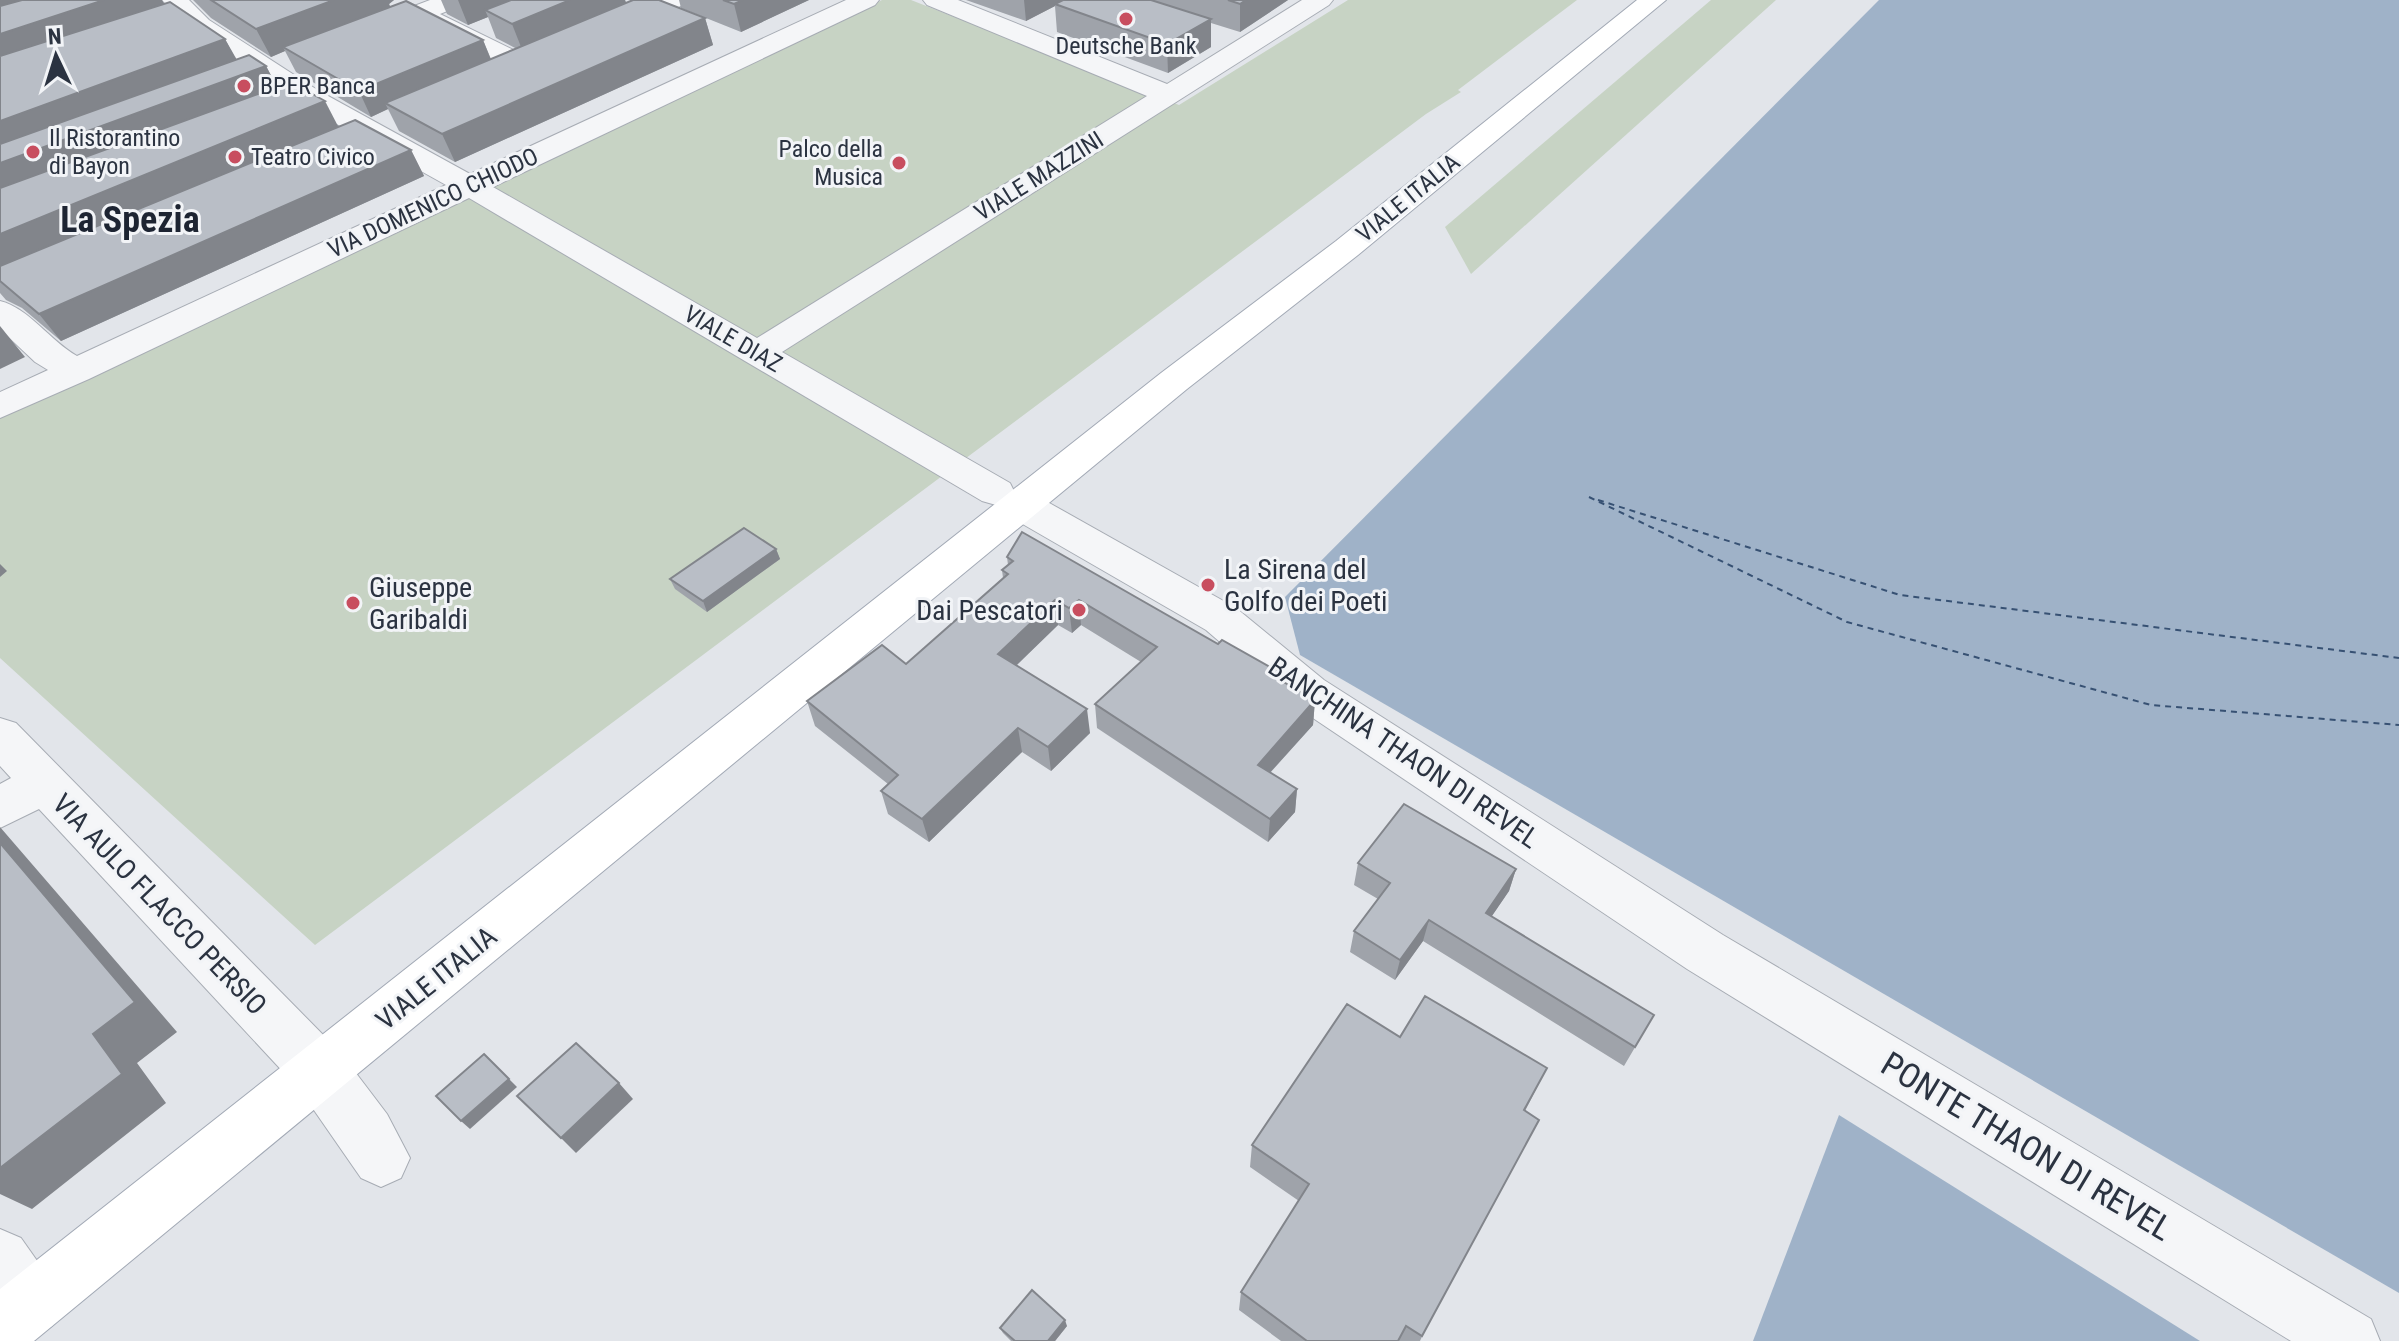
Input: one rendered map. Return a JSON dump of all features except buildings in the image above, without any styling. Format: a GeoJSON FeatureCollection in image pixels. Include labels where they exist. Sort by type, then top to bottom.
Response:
{"type":"FeatureCollection","features":[{"type":"Feature","properties":{"kind":"main road","name":"VIALE ITALIA"},"geometry":{"type":"LineString","coordinates":[[10,1298],[320,1071],[871,626],[1008,498],[1174,381],[1347,248],[1645,4]]}},
{"type":"Feature","properties":{"kind":"street"},"geometry":{"type":"LineString","coordinates":[[391,0],[522,65]]}},
{"type":"Feature","properties":{"kind":"street"},"geometry":{"type":"LineString","coordinates":[[351,39],[453,0]]}},
{"type":"Feature","properties":{"kind":"street","name":"VIA DOMENICO CHIODO"},"geometry":{"type":"LineString","coordinates":[[0,406],[62,362],[470,186],[744,46],[866,0]]}},
{"type":"Feature","properties":{"kind":"street"},"geometry":{"type":"LineString","coordinates":[[936,0],[1158,90]]}},
{"type":"Feature","properties":{"kind":"street","name":"VIALE MAZZINI"},"geometry":{"type":"LineString","coordinates":[[757,353],[1158,90],[1247,46],[1320,0]]}},
{"type":"Feature","properties":{"kind":"street"},"geometry":{"type":"LineString","coordinates":[[595,34],[653,3],[692,25]]}},
{"type":"Feature","properties":{"kind":"street"},"geometry":{"type":"LineString","coordinates":[[162,26],[182,5]]}},
{"type":"Feature","properties":{"kind":"street","name":"VIALE DIAZ"},"geometry":{"type":"LineString","coordinates":[[182,5],[269,70],[296,102],[354,136],[470,186],[1008,498]]}},
{"type":"Feature","properties":{"kind":"street"},"geometry":{"type":"LineString","coordinates":[[1024,36],[1049,23]]}},
{"type":"Feature","properties":{"kind":"street"},"geometry":{"type":"LineString","coordinates":[[469,37],[496,26]]}},
{"type":"Feature","properties":{"kind":"street"},"geometry":{"type":"LineString","coordinates":[[1215,36],[1247,46]]}},
{"type":"Feature","properties":{"kind":"street"},"geometry":{"type":"LineString","coordinates":[[481,82],[551,52]]}},
{"type":"Feature","properties":{"kind":"street"},"geometry":{"type":"LineString","coordinates":[[239,81],[296,60]]}},
{"type":"Feature","properties":{"kind":"street"},"geometry":{"type":"LineString","coordinates":[[354,136],[400,116]]}},
{"type":"Feature","properties":{"kind":"street"},"geometry":{"type":"LineString","coordinates":[[5,294],[62,362]]}},
{"type":"Feature","properties":{"kind":"street","name":"BANCHINA THAON DI REVEL"},"geometry":{"type":"LineString","coordinates":[[1008,498],[1221,619],[1308,692],[1705,952]]}},
{"type":"Feature","properties":{"kind":"street","name":"VIA AULO FLACCO PERSIO"},"geometry":{"type":"LineString","coordinates":[[0,736],[320,1071],[381,1158]]}},
{"type":"Feature","properties":{"kind":"street"},"geometry":{"type":"LineString","coordinates":[[0,808],[44,782]]}},
{"type":"Feature","properties":{"kind":"street","name":"PONTE THAON DI REVEL"},"geometry":{"type":"LineString","coordinates":[[1705,952],[2349,1341]]}},
{"type":"Feature","properties":{"kind":"green space"},"geometry":{"type":"Polygon","coordinates":[[[882,0],[911,0],[1179,105],[1348,0],[1577,0],[1458,90],[1461,92],[1426,114],[315,945],[0,658],[0,418],[882,0]]]}},
{"type":"Feature","properties":{"kind":"green space"},"geometry":{"type":"Polygon","coordinates":[[[1711,0],[1776,0],[1471,274],[1445,227],[1711,0]]]}},
{"type":"Feature","properties":{"kind":"water"},"geometry":{"type":"Polygon","coordinates":[[[1879,0],[2399,0],[2399,1293],[1300,655],[1285,597],[1879,0]]]}},
{"type":"Feature","properties":{"kind":"water"},"geometry":{"type":"Polygon","coordinates":[[[1839,1115],[2200,1341],[1753,1341],[1839,1115]]]}},
{"type":"Feature","properties":{"kind":"ferry route"},"geometry":{"type":"LineString","coordinates":[[1589,497],[1847,622],[2151,705],[2399,725]]}},
{"type":"Feature","properties":{"kind":"ferry route"},"geometry":{"type":"LineString","coordinates":[[1598,500],[1900,595],[2399,658]]}},
{"type":"Feature","properties":{"kind":"place","name":"Deutsche Bank"},"geometry":{"type":"Point","coordinates":[1126,19]}},
{"type":"Feature","properties":{"kind":"place","name":"BPER Banca"},"geometry":{"type":"Point","coordinates":[244,86]}},
{"type":"Feature","properties":{"kind":"place","name":"Il Ristorantino di Bayon"},"geometry":{"type":"Point","coordinates":[33,152]}},
{"type":"Feature","properties":{"kind":"place","name":"Teatro Civico"},"geometry":{"type":"Point","coordinates":[235,157]}},
{"type":"Feature","properties":{"kind":"place","name":"Palco della Musica"},"geometry":{"type":"Point","coordinates":[899,163]}},
{"type":"Feature","properties":{"kind":"place","name":"La Sirena del Golfo dei Poeti"},"geometry":{"type":"Point","coordinates":[1208,585]}},
{"type":"Feature","properties":{"kind":"place","name":"Giuseppe Garibaldi"},"geometry":{"type":"Point","coordinates":[353,603]}},
{"type":"Feature","properties":{"kind":"place","name":"Dai Pescatori"},"geometry":{"type":"Point","coordinates":[1079,610]}},
{"type":"Feature","properties":{"kind":"district","name":"La Spezia"},"geometry":{"type":"Point","coordinates":[130,219]}}]}
